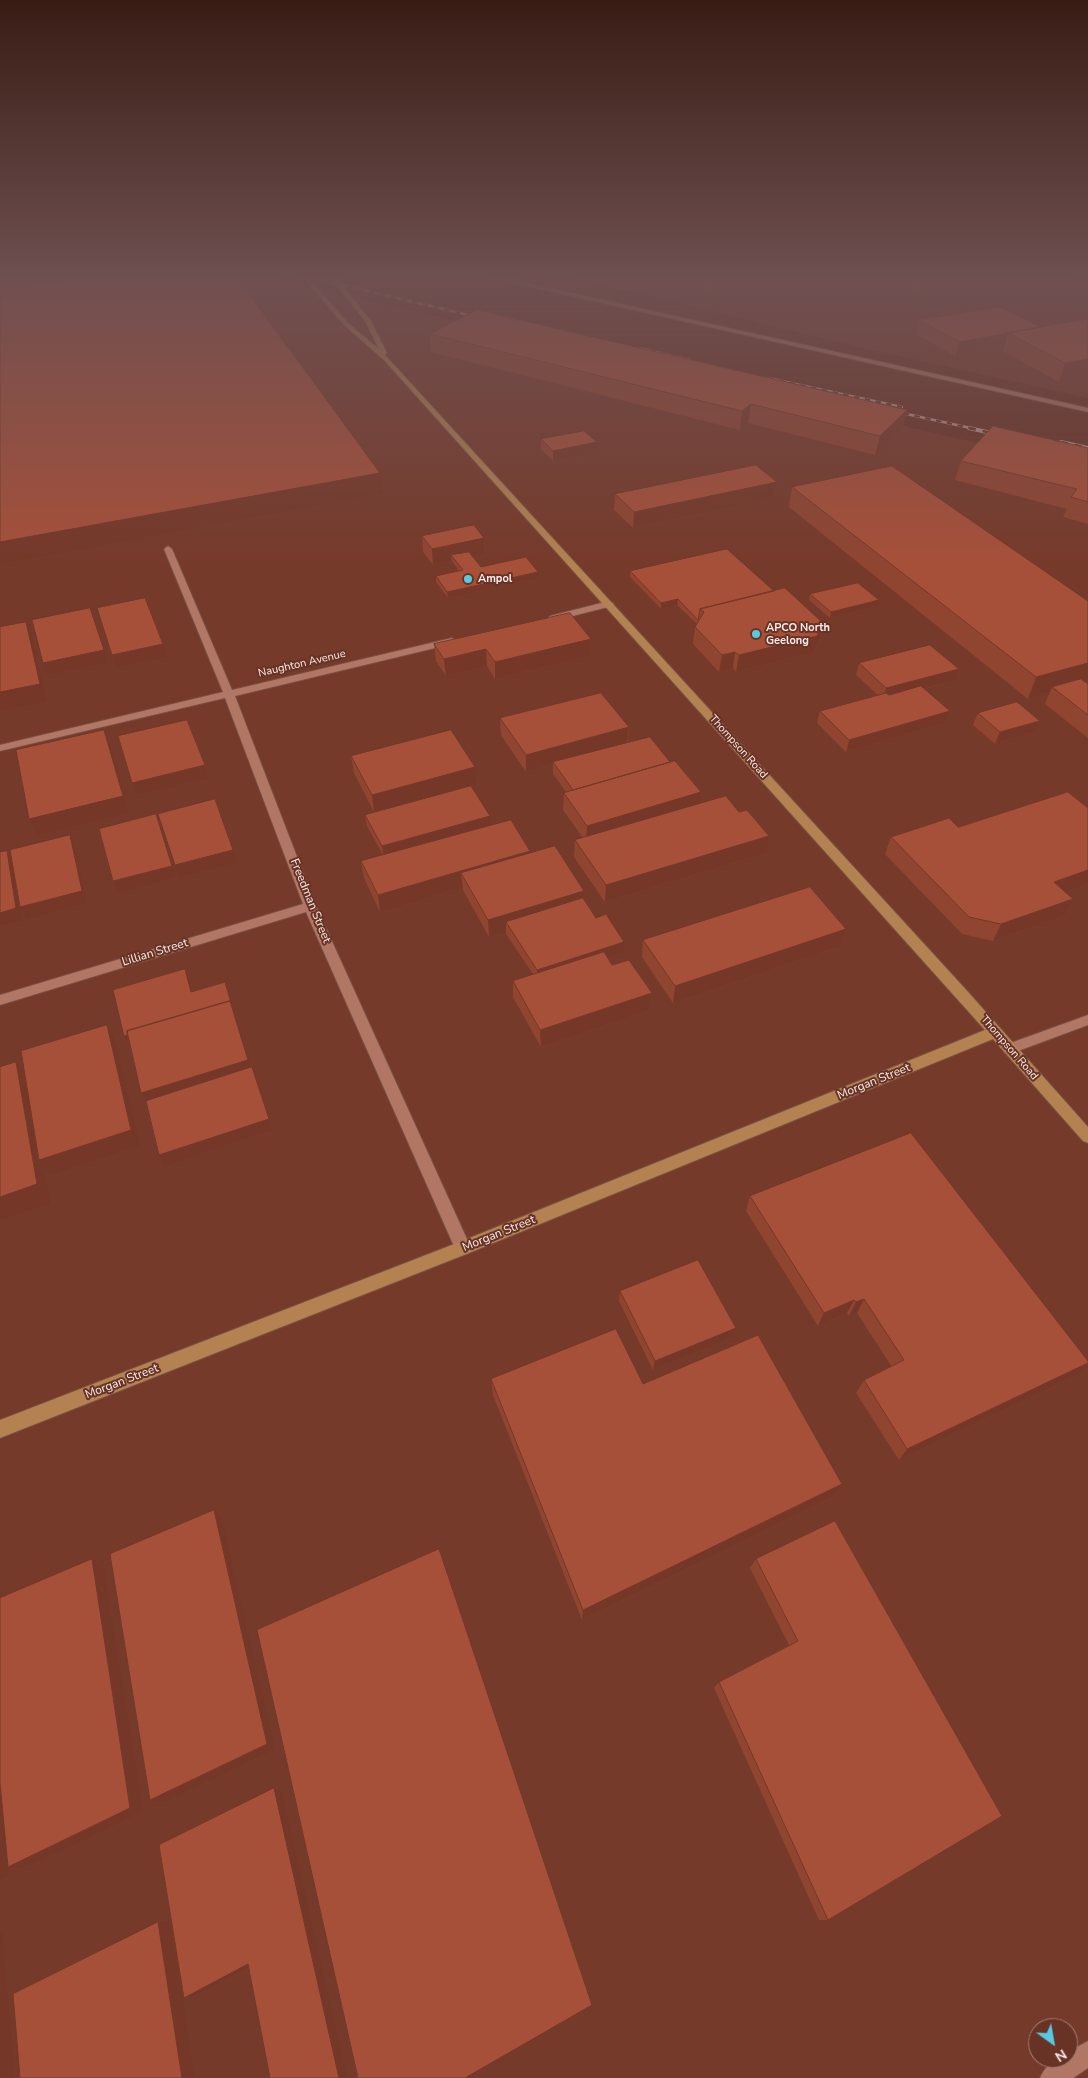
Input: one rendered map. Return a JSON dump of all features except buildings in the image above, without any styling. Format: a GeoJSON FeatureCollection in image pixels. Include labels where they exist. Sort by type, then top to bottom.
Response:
{"type":"FeatureCollection","features":[{"type":"Feature","properties":{"kind":"main road","name":"Thompson Road"},"geometry":{"type":"LineString","coordinates":[[400,373],[1088,1137]]}},
{"type":"Feature","properties":{"kind":"main road","name":"Morgan Street"},"geometry":{"type":"LineString","coordinates":[[0,1430],[463,1248],[995,1032]]}},
{"type":"Feature","properties":{"kind":"street"},"geometry":{"type":"LineString","coordinates":[[921,373],[1088,410]]}},
{"type":"Feature","properties":{"kind":"street","name":"Freedman Street"},"geometry":{"type":"LineString","coordinates":[[168,549],[229,694],[310,906],[463,1248]]}},
{"type":"Feature","properties":{"kind":"street"},"geometry":{"type":"LineString","coordinates":[[545,620],[609,604]]}},
{"type":"Feature","properties":{"kind":"street","name":"Naughton Avenue"},"geometry":{"type":"LineString","coordinates":[[0,748],[461,639]]}},
{"type":"Feature","properties":{"kind":"street","name":"Lillian Street"},"geometry":{"type":"LineString","coordinates":[[0,1000],[310,906]]}},
{"type":"Feature","properties":{"kind":"street"},"geometry":{"type":"LineString","coordinates":[[1010,1049],[1088,1020]]}},
{"type":"Feature","properties":{"kind":"street"},"geometry":{"type":"LineString","coordinates":[[1052,2078],[1088,2053]]}},
{"type":"Feature","properties":{"kind":"shaded area"},"geometry":{"type":"Polygon","coordinates":[[[0,373],[678,373],[1088,469],[1088,2078],[0,2078],[0,373]]]}},
{"type":"Feature","properties":{"kind":"shaded area"},"geometry":{"type":"Polygon","coordinates":[[[976,373],[1088,373],[1088,398],[976,373]]]}},
{"type":"Feature","properties":{"kind":"railway"},"geometry":{"type":"LineString","coordinates":[[768,378],[902,407]]}},
{"type":"Feature","properties":{"kind":"railway"},"geometry":{"type":"LineString","coordinates":[[893,411],[975,429]]}},
{"type":"Feature","properties":{"kind":"railway"},"geometry":{"type":"LineString","coordinates":[[969,428],[1000,435]]}},
{"type":"Feature","properties":{"kind":"railway"},"geometry":{"type":"LineString","coordinates":[[1061,442],[1088,448]]}},
{"type":"Feature","properties":{"kind":"place","name":"Ampol"},"geometry":{"type":"Point","coordinates":[468,579]}},
{"type":"Feature","properties":{"kind":"place","name":"APCO North Geelong"},"geometry":{"type":"Point","coordinates":[756,634]}}]}
